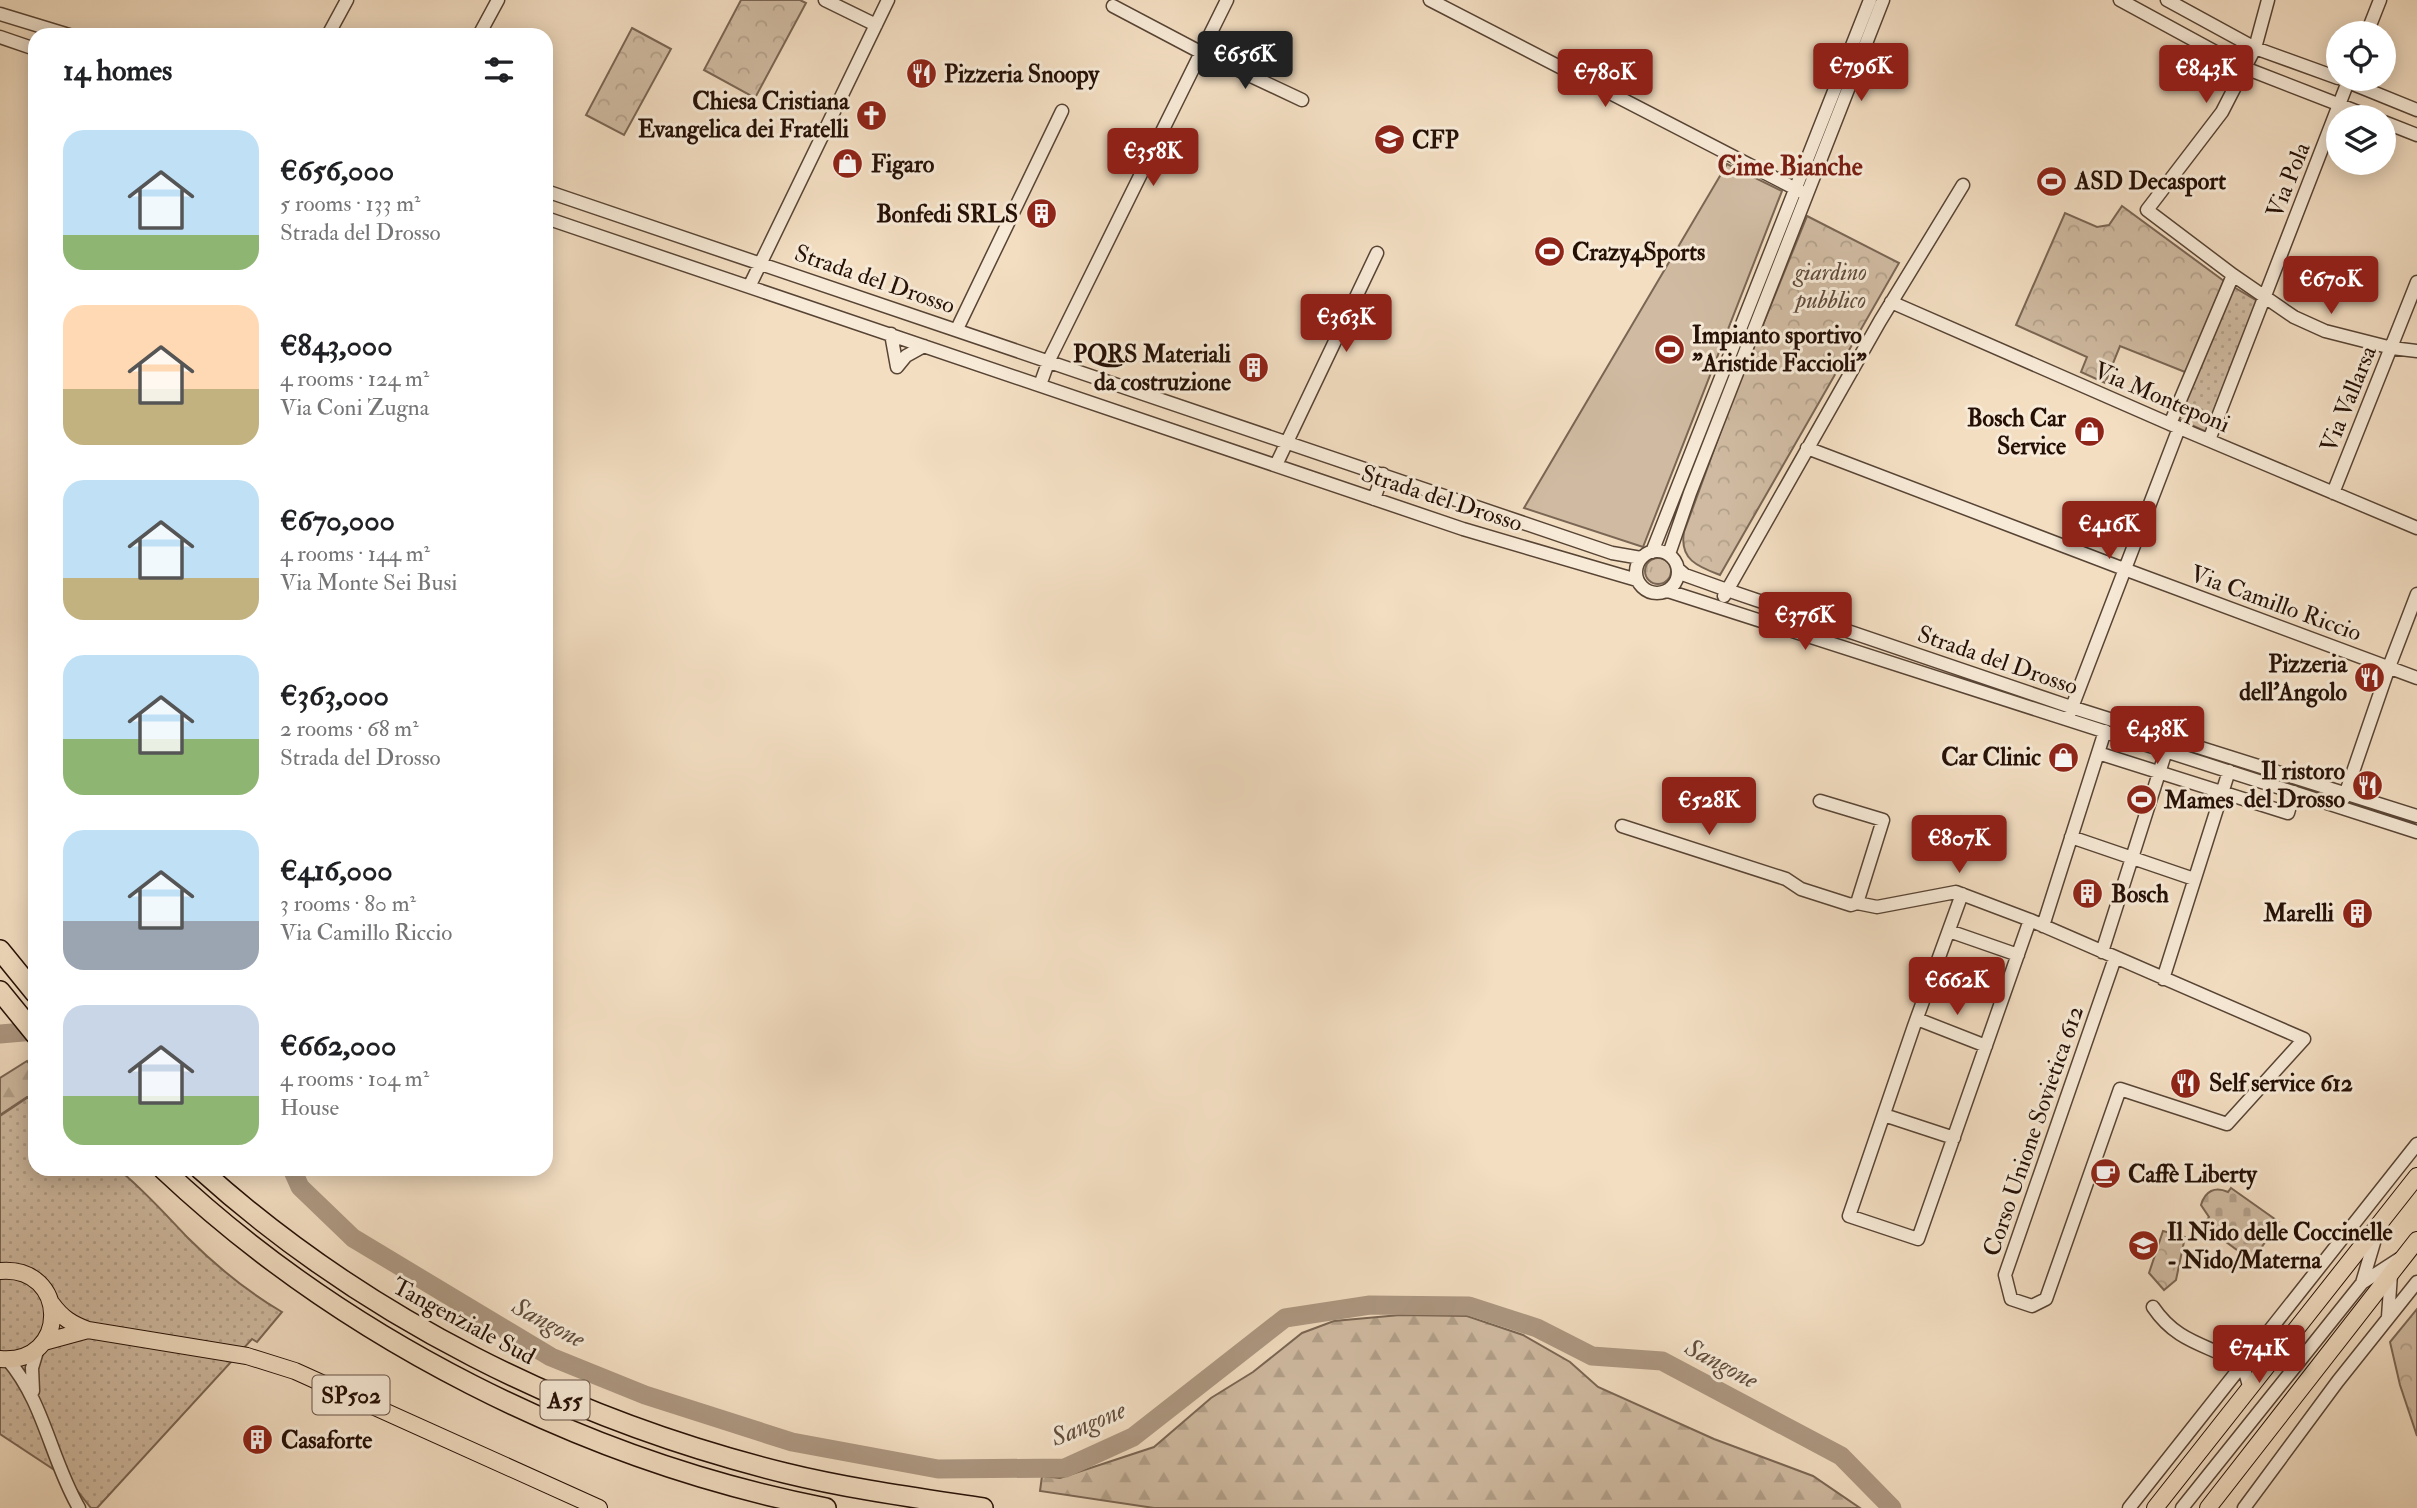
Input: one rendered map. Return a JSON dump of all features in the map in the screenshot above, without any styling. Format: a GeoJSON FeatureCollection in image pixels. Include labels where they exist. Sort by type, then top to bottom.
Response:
{"type":"FeatureCollection","features":[{"type":"Feature","properties":{"kind":"highway"},"geometry":{"type":"LineString","coordinates":[[0,950],[28,983]]}},
{"type":"Feature","properties":{"kind":"highway"},"geometry":{"type":"LineString","coordinates":[[2,994],[28,1026]]}},
{"type":"Feature","properties":{"kind":"highway","name":"Tangenziale Sud"},"geometry":{"type":"LineString","coordinates":[[171,1176],[250,1243],[301,1281],[374,1329],[501,1399],[666,1465],[826,1508]]}},
{"type":"Feature","properties":{"kind":"highway","name":"Tangenziale Sud"},"geometry":{"type":"LineString","coordinates":[[208,1176],[269,1226],[370,1298],[496,1368],[574,1404],[680,1444],[786,1473],[850,1487],[983,1508]]}},
{"type":"Feature","properties":{"kind":"main road"},"geometry":{"type":"LineString","coordinates":[[2155,1508],[2417,1175]]}},
{"type":"Feature","properties":{"kind":"main road"},"geometry":{"type":"LineString","coordinates":[[2208,1508],[2417,1240]]}},
{"type":"Feature","properties":{"kind":"main road","name":"SP502"},"geometry":{"type":"LineString","coordinates":[[0,1271],[20,1272],[31,1276],[40,1284],[62,1317],[74,1325],[88,1330],[247,1356],[275,1364],[331,1386],[599,1508]]}},
{"type":"Feature","properties":{"kind":"main road"},"geometry":{"type":"LineString","coordinates":[[41,1345],[51,1328],[51,1304]]}},
{"type":"Feature","properties":{"kind":"main road","name":"SP502"},"geometry":{"type":"LineString","coordinates":[[4,1359],[19,1358],[41,1345],[88,1330]]}},
{"type":"Feature","properties":{"kind":"street"},"geometry":{"type":"LineString","coordinates":[[332,28],[348,0]]}},
{"type":"Feature","properties":{"kind":"street"},"geometry":{"type":"LineString","coordinates":[[483,28],[498,0]]}},
{"type":"Feature","properties":{"kind":"street"},"geometry":{"type":"LineString","coordinates":[[825,0],[876,25]]}},
{"type":"Feature","properties":{"kind":"street"},"geometry":{"type":"LineString","coordinates":[[750,285],[888,0]]}},
{"type":"Feature","properties":{"kind":"street"},"geometry":{"type":"LineString","coordinates":[[1040,385],[1049,360],[1227,0]]}},
{"type":"Feature","properties":{"kind":"street"},"geometry":{"type":"LineString","coordinates":[[1430,0],[1807,195]]}},
{"type":"Feature","properties":{"kind":"street"},"geometry":{"type":"LineString","coordinates":[[1870,0],[1647,555],[1636,569],[1637,580],[1650,593],[1668,591],[1676,582],[1678,569],[1669,554],[1690,493],[1883,0]]}},
{"type":"Feature","properties":{"kind":"street"},"geometry":{"type":"LineString","coordinates":[[2120,0],[2245,68],[2340,105]]}},
{"type":"Feature","properties":{"kind":"street"},"geometry":{"type":"LineString","coordinates":[[2167,0],[2255,48],[2326,73]]}},
{"type":"Feature","properties":{"kind":"street"},"geometry":{"type":"LineString","coordinates":[[2268,0],[2255,48],[2221,111],[2147,210],[2294,317],[2325,331],[2392,348],[2417,351]]}},
{"type":"Feature","properties":{"kind":"street"},"geometry":{"type":"LineString","coordinates":[[2372,21],[2380,0]]}},
{"type":"Feature","properties":{"kind":"street"},"geometry":{"type":"LineString","coordinates":[[1113,6],[1202,53],[1302,100]]}},
{"type":"Feature","properties":{"kind":"street"},"geometry":{"type":"LineString","coordinates":[[0,14],[46,28]]}},
{"type":"Feature","properties":{"kind":"street"},"geometry":{"type":"LineString","coordinates":[[0,37],[28,47]]}},
{"type":"Feature","properties":{"kind":"street","name":"Via Pola"},"geometry":{"type":"LineString","coordinates":[[2340,105],[2342,91]]}},
{"type":"Feature","properties":{"kind":"street"},"geometry":{"type":"LineString","coordinates":[[2372,91],[2417,110]]}},
{"type":"Feature","properties":{"kind":"street"},"geometry":{"type":"LineString","coordinates":[[957,329],[1062,111]]}},
{"type":"Feature","properties":{"kind":"street"},"geometry":{"type":"LineString","coordinates":[[2396,127],[2417,135]]}},
{"type":"Feature","properties":{"kind":"street","name":"Via Pola"},"geometry":{"type":"LineString","coordinates":[[2208,440],[2326,140]]}},
{"type":"Feature","properties":{"kind":"street"},"geometry":{"type":"LineString","coordinates":[[1717,606],[1891,302],[1963,185]]}},
{"type":"Feature","properties":{"kind":"street","name":"Strada del Drosso"},"geometry":{"type":"LineString","coordinates":[[553,193],[1612,553],[1647,555]]}},
{"type":"Feature","properties":{"kind":"street"},"geometry":{"type":"LineString","coordinates":[[585,231],[594,207]]}},
{"type":"Feature","properties":{"kind":"street","name":"Strada del Drosso"},"geometry":{"type":"LineString","coordinates":[[553,220],[1463,529],[1637,580]]}},
{"type":"Feature","properties":{"kind":"street"},"geometry":{"type":"LineString","coordinates":[[678,262],[687,238]]}},
{"type":"Feature","properties":{"kind":"street"},"geometry":{"type":"LineString","coordinates":[[1276,465],[1377,253]]}},
{"type":"Feature","properties":{"kind":"street"},"geometry":{"type":"LineString","coordinates":[[2069,713],[2124,569],[2174,426],[2233,275]]}},
{"type":"Feature","properties":{"kind":"street","name":"Via Vallarsa"},"geometry":{"type":"LineString","coordinates":[[2333,493],[2417,282]]}},
{"type":"Feature","properties":{"kind":"street","name":"Via Monteponi"},"geometry":{"type":"LineString","coordinates":[[1891,302],[2174,426],[2417,528]]}},
{"type":"Feature","properties":{"kind":"street","name":"Strada del Drosso"},"geometry":{"type":"LineString","coordinates":[[891,334],[897,368],[906,356],[924,346]]}},
{"type":"Feature","properties":{"kind":"street","name":"Via Camillo Riccio"},"geometry":{"type":"LineString","coordinates":[[1807,448],[2417,678]]}},
{"type":"Feature","properties":{"kind":"street"},"geometry":{"type":"LineString","coordinates":[[1374,499],[1383,474]]}},
{"type":"Feature","properties":{"kind":"street"},"geometry":{"type":"LineString","coordinates":[[1647,555],[1669,554]]}},
{"type":"Feature","properties":{"kind":"street","name":"Strada del Drosso"},"geometry":{"type":"LineString","coordinates":[[1678,569],[1685,575],[2069,713],[2105,731],[2417,832]]}},
{"type":"Feature","properties":{"kind":"street","name":"Strada del Drosso"},"geometry":{"type":"LineString","coordinates":[[1668,591],[2069,713],[2346,792],[2417,816]]}},
{"type":"Feature","properties":{"kind":"street"},"geometry":{"type":"LineString","coordinates":[[2341,807],[2417,594]]}},
{"type":"Feature","properties":{"kind":"street"},"geometry":{"type":"LineString","coordinates":[[1962,894],[1849,1216],[1918,1239],[2025,934],[2036,923],[2071,837],[2105,731]]}},
{"type":"Feature","properties":{"kind":"street"},"geometry":{"type":"LineString","coordinates":[[2102,952],[2166,751]]}},
{"type":"Feature","properties":{"kind":"street"},"geometry":{"type":"LineString","coordinates":[[2098,753],[2288,813],[2294,792]]}},
{"type":"Feature","properties":{"kind":"street"},"geometry":{"type":"LineString","coordinates":[[2163,979],[2229,771]]}},
{"type":"Feature","properties":{"kind":"street"},"geometry":{"type":"LineString","coordinates":[[1820,801],[1883,820],[1857,903]]}},
{"type":"Feature","properties":{"kind":"street","name":"Corso Unione Sovietica 612"},"geometry":{"type":"LineString","coordinates":[[1622,826],[1786,879],[1801,889],[1851,905],[1857,903],[1877,907],[1939,896],[1951,891],[1962,894],[2036,923],[2304,1039],[2227,1124],[2120,1089],[2046,1299],[2032,1306],[2011,1299],[2005,1275],[2115,958]]}},
{"type":"Feature","properties":{"kind":"street"},"geometry":{"type":"LineString","coordinates":[[2071,837],[2194,879]]}},
{"type":"Feature","properties":{"kind":"street"},"geometry":{"type":"LineString","coordinates":[[1949,931],[2018,955]]}},
{"type":"Feature","properties":{"kind":"street"},"geometry":{"type":"LineString","coordinates":[[1917,1019],[1986,1046]]}},
{"type":"Feature","properties":{"kind":"street"},"geometry":{"type":"LineString","coordinates":[[1884,1115],[1954,1138]]}},
{"type":"Feature","properties":{"kind":"street"},"geometry":{"type":"LineString","coordinates":[[2131,1506],[2417,1144]]}},
{"type":"Feature","properties":{"kind":"street"},"geometry":{"type":"LineString","coordinates":[[2362,1283],[2381,1222]]}},
{"type":"Feature","properties":{"kind":"street"},"geometry":{"type":"LineString","coordinates":[[2182,1508],[2362,1283],[2405,1255]]}},
{"type":"Feature","properties":{"kind":"street"},"geometry":{"type":"LineString","coordinates":[[2388,1318],[2391,1273]]}},
{"type":"Feature","properties":{"kind":"street"},"geometry":{"type":"LineString","coordinates":[[2244,1508],[2417,1282]]}},
{"type":"Feature","properties":{"kind":"street"},"geometry":{"type":"LineString","coordinates":[[2299,1294],[2304,1320]]}},
{"type":"Feature","properties":{"kind":"street"},"geometry":{"type":"LineString","coordinates":[[2153,1307],[2159,1316],[2185,1339],[2243,1365],[2250,1389]]}},
{"type":"Feature","properties":{"kind":"street"},"geometry":{"type":"LineString","coordinates":[[41,1345],[32,1368],[34,1398],[64,1483],[79,1508]]}},
{"type":"Feature","properties":{"kind":"street"},"geometry":{"type":"LineString","coordinates":[[4,1359],[34,1398]]}},
{"type":"Feature","properties":{"kind":"green space"},"geometry":{"type":"Polygon","coordinates":[[[741,0],[800,0],[806,3],[755,98],[704,70],[741,0]]]}},
{"type":"Feature","properties":{"kind":"green space"},"geometry":{"type":"Polygon","coordinates":[[[632,28],[671,49],[624,135],[586,115],[632,28]]]}},
{"type":"Feature","properties":{"kind":"green space","name":"Impianto sportivo \"Aristide Faccioli\""},"geometry":{"type":"Polygon","coordinates":[[[1727,164],[1782,191],[1643,547],[1524,508],[1727,164]]]}},
{"type":"Feature","properties":{"kind":"green space"},"geometry":{"type":"Polygon","coordinates":[[[2122,206],[2224,281],[2185,372],[2120,346],[2105,383],[2081,372],[2087,357],[2016,325],[2065,213],[2097,227],[2109,225],[2122,206]]]}},
{"type":"Feature","properties":{"kind":"green space","name":"giardino pubblico"},"geometry":{"type":"Polygon","coordinates":[[[1807,216],[1899,263],[1720,575],[1692,561],[1683,542],[1684,532],[1730,406],[1807,216]]]}},
{"type":"Feature","properties":{"kind":"green space"},"geometry":{"type":"Polygon","coordinates":[[[2232,286],[2259,302],[2209,433],[2178,419],[2232,286]]]}},
{"type":"Feature","properties":{"kind":"green space"},"geometry":{"type":"Polygon","coordinates":[[[1658,558],[1667,562],[1671,571],[1667,580],[1658,584],[1649,580],[1645,571],[1649,562],[1658,558]]]}},
{"type":"Feature","properties":{"kind":"green space"},"geometry":{"type":"Polygon","coordinates":[[[28,1062],[28,1097],[0,1115],[0,1078],[28,1062]]]}},
{"type":"Feature","properties":{"kind":"green space"},"geometry":{"type":"Polygon","coordinates":[[[28,1098],[28,1176],[126,1176],[210,1259],[282,1312],[257,1342],[252,1339],[97,1508],[91,1508],[68,1479],[0,1434],[0,1116],[28,1098]]]}},
{"type":"Feature","properties":{"kind":"green space"},"geometry":{"type":"Polygon","coordinates":[[[2231,1188],[2279,1222],[2252,1261],[2203,1225],[2209,1217],[2201,1205],[2205,1196],[2211,1191],[2228,1192],[2231,1188]]]}},
{"type":"Feature","properties":{"kind":"green space"},"geometry":{"type":"Polygon","coordinates":[[[2163,1231],[2185,1237],[2176,1280],[2164,1290],[2149,1273],[2163,1231]]]}},
{"type":"Feature","properties":{"kind":"green space"},"geometry":{"type":"Polygon","coordinates":[[[2417,1309],[2417,1436],[2400,1385],[2390,1342],[2417,1309]]]}},
{"type":"Feature","properties":{"kind":"green space"},"geometry":{"type":"Polygon","coordinates":[[[1400,1315],[1467,1316],[1523,1335],[1570,1362],[1598,1387],[1714,1439],[1813,1476],[1860,1508],[1154,1508],[1040,1491],[1042,1476],[1060,1478],[1154,1447],[1211,1398],[1253,1372],[1302,1333],[1334,1321],[1400,1315]]]}},
{"type":"Feature","properties":{"kind":"waterway","name":"Sangone"},"geometry":{"type":"LineString","coordinates":[[0,1034],[28,1032]]}},
{"type":"Feature","properties":{"kind":"waterway","name":"Sangone"},"geometry":{"type":"LineString","coordinates":[[295,1176],[300,1187],[353,1238],[551,1357],[645,1395],[792,1442],[938,1469],[1065,1468],[1133,1437],[1285,1318],[1370,1305],[1469,1306],[1537,1328],[1592,1356],[1662,1361],[1841,1456],[1892,1508]]}},
{"type":"Feature","properties":{"kind":"place","name":"Pizzeria Snoopy"},"geometry":{"type":"Point","coordinates":[921,74]}},
{"type":"Feature","properties":{"kind":"place","name":"Chiesa Cristiana Evangelica dei Fratelli"},"geometry":{"type":"Point","coordinates":[872,115]}},
{"type":"Feature","properties":{"kind":"place","name":"CFP"},"geometry":{"type":"Point","coordinates":[1389,140]}},
{"type":"Feature","properties":{"kind":"place","name":"Figaro"},"geometry":{"type":"Point","coordinates":[848,164]}},
{"type":"Feature","properties":{"kind":"place","name":"ASD Decasport"},"geometry":{"type":"Point","coordinates":[2052,181]}},
{"type":"Feature","properties":{"kind":"place","name":"Bonfedi SRLS"},"geometry":{"type":"Point","coordinates":[1041,214]}},
{"type":"Feature","properties":{"kind":"place","name":"Crazy4Sports"},"geometry":{"type":"Point","coordinates":[1549,252]}},
{"type":"Feature","properties":{"kind":"place","name":"Impianto sportivo \"Aristide Faccioli\""},"geometry":{"type":"Point","coordinates":[1669,349]}},
{"type":"Feature","properties":{"kind":"place","name":"PQRS Materiali da costruzione"},"geometry":{"type":"Point","coordinates":[1254,368]}},
{"type":"Feature","properties":{"kind":"place","name":"Bosch Car Service"},"geometry":{"type":"Point","coordinates":[2089,432]}},
{"type":"Feature","properties":{"kind":"place","name":"Pizzeria dell'Angolo"},"geometry":{"type":"Point","coordinates":[2370,678]}},
{"type":"Feature","properties":{"kind":"place","name":"Car Clinic"},"geometry":{"type":"Point","coordinates":[2064,757]}},
{"type":"Feature","properties":{"kind":"place","name":"Il ristoro del Drosso"},"geometry":{"type":"Point","coordinates":[2368,785]}},
{"type":"Feature","properties":{"kind":"place","name":"Mames"},"geometry":{"type":"Point","coordinates":[2141,800]}},
{"type":"Feature","properties":{"kind":"place","name":"Bosch"},"geometry":{"type":"Point","coordinates":[2088,894]}},
{"type":"Feature","properties":{"kind":"place","name":"Marelli"},"geometry":{"type":"Point","coordinates":[2357,913]}},
{"type":"Feature","properties":{"kind":"place","name":"Self service 612"},"geometry":{"type":"Point","coordinates":[2186,1083]}},
{"type":"Feature","properties":{"kind":"place","name":"Caffè Liberty"},"geometry":{"type":"Point","coordinates":[2105,1174]}},
{"type":"Feature","properties":{"kind":"place","name":"Il Nido delle Coccinelle - Nido/Materna"},"geometry":{"type":"Point","coordinates":[2144,1246]}},
{"type":"Feature","properties":{"kind":"place","name":"Casaforte"},"geometry":{"type":"Point","coordinates":[258,1440]}},
{"type":"Feature","properties":{"kind":"district","name":"Cime Bianche"},"geometry":{"type":"Point","coordinates":[1790,166]}}]}
